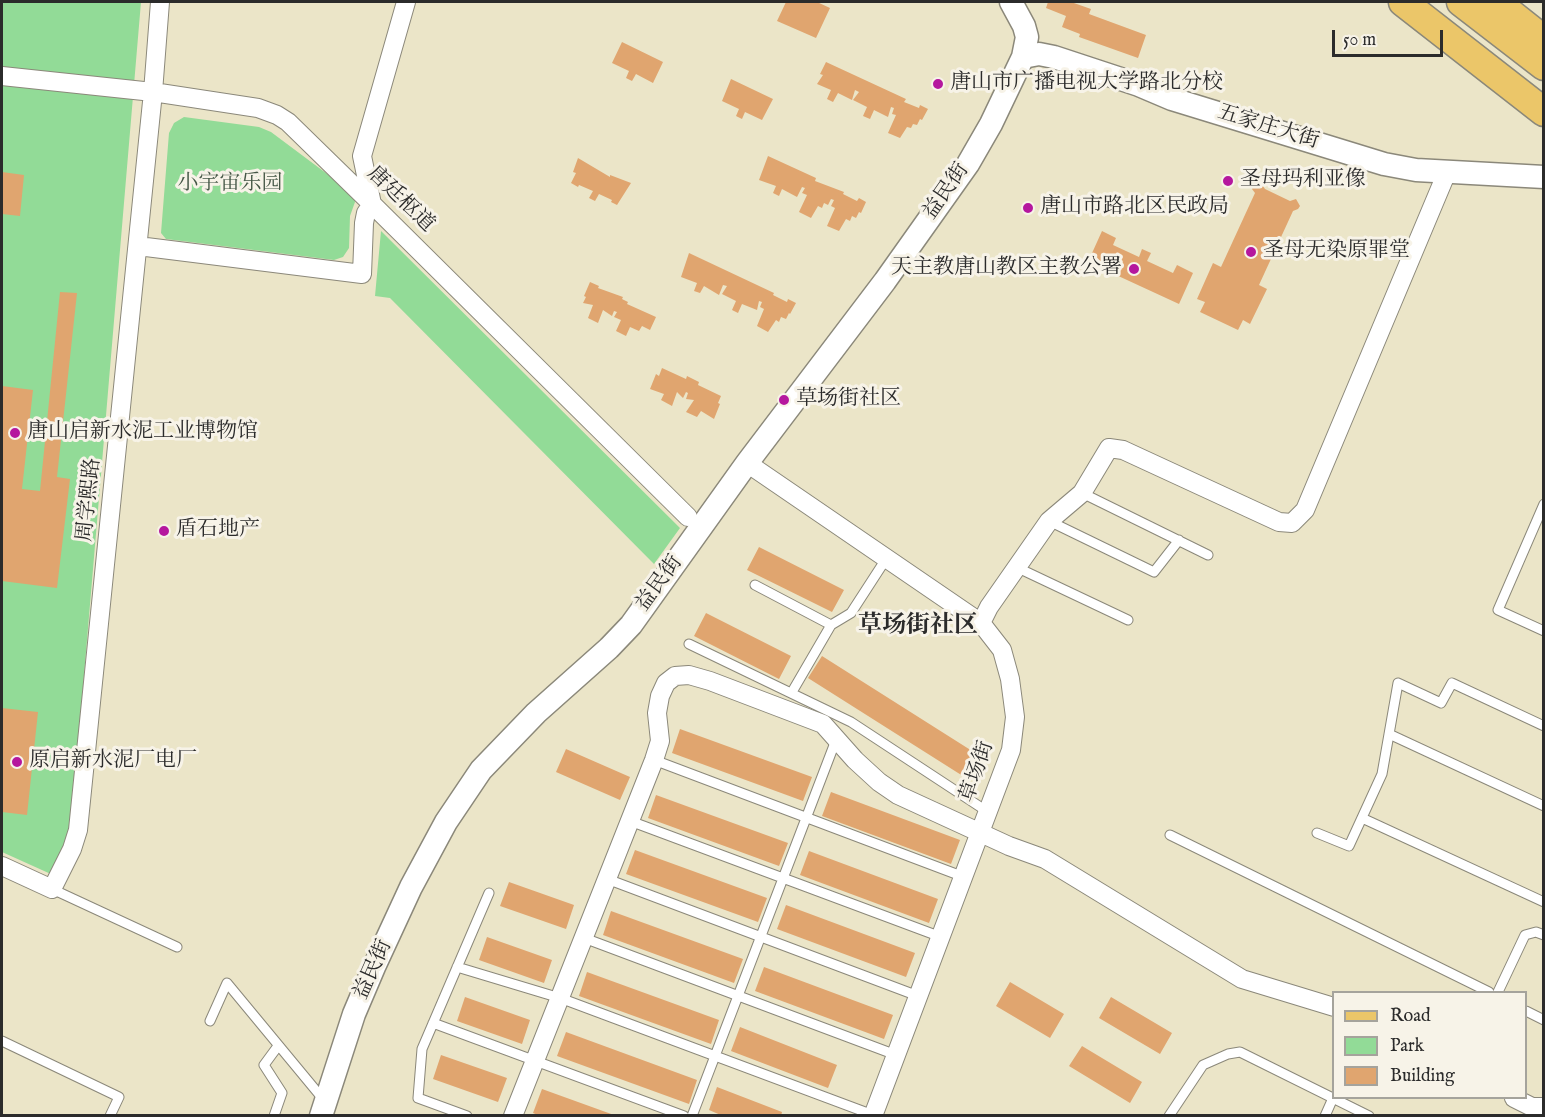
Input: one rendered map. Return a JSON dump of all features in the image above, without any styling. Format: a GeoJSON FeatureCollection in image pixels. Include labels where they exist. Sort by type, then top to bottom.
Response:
{"type":"FeatureCollection","features":[{"type":"Feature","properties":{"kind":"main road"},"geometry":{"type":"LineString","coordinates":[[1403,2],[1544,112]]}},
{"type":"Feature","properties":{"kind":"main road"},"geometry":{"type":"LineString","coordinates":[[1431,2],[1544,92]]}},
{"type":"Feature","properties":{"kind":"main road"},"geometry":{"type":"LineString","coordinates":[[1461,2],[1544,66]]}},
{"type":"Feature","properties":{"kind":"main road"},"geometry":{"type":"LineString","coordinates":[[1496,2],[1544,40]]}},
{"type":"Feature","properties":{"kind":"street","name":"周学熙路"},"geometry":{"type":"LineString","coordinates":[[52,890],[72,849],[78,830],[138,246],[160,2]]}},
{"type":"Feature","properties":{"kind":"street"},"geometry":{"type":"LineString","coordinates":[[138,246],[362,274],[364,223],[366,213],[372,204],[362,156],[406,2]]}},
{"type":"Feature","properties":{"kind":"street"},"geometry":{"type":"LineString","coordinates":[[1011,2],[1024,26],[1027,37],[1023,57]]}},
{"type":"Feature","properties":{"kind":"street","name":"五家庄大街"},"geometry":{"type":"LineString","coordinates":[[1023,57],[1039,54],[1054,57],[1172,99],[1383,164],[1416,170],[1544,177]]}},
{"type":"Feature","properties":{"kind":"street","name":"益民街"},"geometry":{"type":"LineString","coordinates":[[323,1108],[354,1014],[374,967],[411,887],[446,822],[481,770],[536,713],[609,648],[631,625],[747,463],[885,281],[968,164],[991,124],[1023,57]]}},
{"type":"Feature","properties":{"kind":"street","name":"唐廷枢道"},"geometry":{"type":"LineString","coordinates":[[2,76],[153,92],[258,108],[288,122],[688,517]]}},
{"type":"Feature","properties":{"kind":"street"},"geometry":{"type":"LineString","coordinates":[[981,623],[989,607],[1049,521],[1082,493],[1109,448],[1123,450],[1279,522],[1292,523],[1305,510],[1447,172]]}},
{"type":"Feature","properties":{"kind":"street","name":"草场街"},"geometry":{"type":"LineString","coordinates":[[747,463],[981,623],[1002,650],[1010,679],[1016,717],[1011,750],[981,832],[1045,859],[1235,976],[1332,1006]]}},
{"type":"Feature","properties":{"kind":"street"},"geometry":{"type":"LineString","coordinates":[[515,1115],[654,760],[660,741],[657,713],[660,696],[666,683],[675,676],[689,675],[823,724],[863,767],[898,795],[981,832],[873,1115]]}},
{"type":"Feature","properties":{"kind":"street"},"geometry":{"type":"LineString","coordinates":[[2,866],[52,890]]}},
{"type":"Feature","properties":{"kind":"street"},"geometry":{"type":"LineString","coordinates":[[1516,1099],[1532,1107],[1544,1107]]}},
{"type":"Feature","properties":{"kind":"lane"},"geometry":{"type":"LineString","coordinates":[[1082,493],[1208,555]]}},
{"type":"Feature","properties":{"kind":"lane"},"geometry":{"type":"LineString","coordinates":[[1544,504],[1498,610],[1544,631]]}},
{"type":"Feature","properties":{"kind":"lane"},"geometry":{"type":"LineString","coordinates":[[1049,521],[1154,572],[1179,540]]}},
{"type":"Feature","properties":{"kind":"lane"},"geometry":{"type":"LineString","coordinates":[[792,692],[831,625],[851,613],[886,559]]}},
{"type":"Feature","properties":{"kind":"lane"},"geometry":{"type":"LineString","coordinates":[[1016,567],[1128,620]]}},
{"type":"Feature","properties":{"kind":"lane"},"geometry":{"type":"LineString","coordinates":[[756,585],[831,625]]}},
{"type":"Feature","properties":{"kind":"lane"},"geometry":{"type":"LineString","coordinates":[[689,644],[851,722],[988,812]]}},
{"type":"Feature","properties":{"kind":"lane"},"geometry":{"type":"LineString","coordinates":[[1317,833],[1349,846],[1382,774],[1398,683],[1441,703],[1452,683],[1544,726]]}},
{"type":"Feature","properties":{"kind":"lane"},"geometry":{"type":"LineString","coordinates":[[1389,734],[1544,806]]}},
{"type":"Feature","properties":{"kind":"lane"},"geometry":{"type":"LineString","coordinates":[[692,1116],[837,738]]}},
{"type":"Feature","properties":{"kind":"lane"},"geometry":{"type":"LineString","coordinates":[[654,760],[964,877]]}},
{"type":"Feature","properties":{"kind":"lane"},"geometry":{"type":"LineString","coordinates":[[1362,818],[1544,902]]}},
{"type":"Feature","properties":{"kind":"lane"},"geometry":{"type":"LineString","coordinates":[[630,821],[941,937]]}},
{"type":"Feature","properties":{"kind":"lane"},"geometry":{"type":"LineString","coordinates":[[1170,835],[1484,991]]}},
{"type":"Feature","properties":{"kind":"lane"},"geometry":{"type":"LineString","coordinates":[[607,879],[918,996]]}},
{"type":"Feature","properties":{"kind":"lane"},"geometry":{"type":"LineString","coordinates":[[52,890],[177,947]]}},
{"type":"Feature","properties":{"kind":"lane"},"geometry":{"type":"LineString","coordinates":[[467,1116],[418,1098],[422,1049],[489,893]]}},
{"type":"Feature","properties":{"kind":"lane"},"geometry":{"type":"LineString","coordinates":[[1499,991],[1525,935],[1536,932],[1544,935]]}},
{"type":"Feature","properties":{"kind":"lane"},"geometry":{"type":"LineString","coordinates":[[584,938],[896,1055]]}},
{"type":"Feature","properties":{"kind":"lane"},"geometry":{"type":"LineString","coordinates":[[458,967],[560,998],[873,1115]]}},
{"type":"Feature","properties":{"kind":"lane"},"geometry":{"type":"LineString","coordinates":[[210,1021],[227,983],[278,1046],[323,1108]]}},
{"type":"Feature","properties":{"kind":"lane"},"geometry":{"type":"LineString","coordinates":[[1527,1012],[1544,1020]]}},
{"type":"Feature","properties":{"kind":"lane"},"geometry":{"type":"LineString","coordinates":[[433,1023],[684,1116]]}},
{"type":"Feature","properties":{"kind":"lane"},"geometry":{"type":"LineString","coordinates":[[2,1041],[119,1097],[110,1116]]}},
{"type":"Feature","properties":{"kind":"lane"},"geometry":{"type":"LineString","coordinates":[[274,1116],[282,1093],[264,1065],[278,1046]]}},
{"type":"Feature","properties":{"kind":"lane"},"geometry":{"type":"LineString","coordinates":[[1169,1116],[1203,1065],[1228,1054],[1240,1052],[1332,1098]]}},
{"type":"Feature","properties":{"kind":"lane"},"geometry":{"type":"LineString","coordinates":[[1325,1116],[1333,1099]]}},
{"type":"Feature","properties":{"kind":"lane"},"geometry":{"type":"LineString","coordinates":[[1335,1099],[1370,1116]]}},
{"type":"Feature","properties":{"kind":"green space"},"geometry":{"type":"Polygon","coordinates":[[[2,2],[141,2],[72,817],[66,849],[53,875],[2,852],[2,2]]]}},
{"type":"Feature","properties":{"kind":"green space","name":"小宇宙乐园"},"geometry":{"type":"Polygon","coordinates":[[[184,117],[259,127],[271,132],[354,194],[355,202],[350,216],[349,248],[343,257],[334,260],[166,239],[161,233],[169,133],[174,123],[184,117]]]}},
{"type":"Feature","properties":{"kind":"green space"},"geometry":{"type":"Polygon","coordinates":[[[381,231],[680,528],[654,564],[390,298],[375,296],[381,231]]]}},
{"type":"Feature","properties":{"kind":"building"},"geometry":{"type":"Polygon","coordinates":[[[786,2],[817,2],[830,8],[816,38],[777,21],[786,2]]]}},
{"type":"Feature","properties":{"kind":"building"},"geometry":{"type":"Polygon","coordinates":[[[1048,2],[1071,2],[1091,9],[1089,14],[1146,35],[1138,58],[1079,37],[1080,34],[1062,27],[1066,16],[1046,8],[1048,2]]]}},
{"type":"Feature","properties":{"kind":"building"},"geometry":{"type":"Polygon","coordinates":[[[622,42],[663,62],[653,83],[636,74],[632,81],[626,78],[629,71],[612,63],[622,42]]]}},
{"type":"Feature","properties":{"kind":"building"},"geometry":{"type":"Polygon","coordinates":[[[826,62],[906,99],[904,102],[928,109],[922,120],[920,119],[917,125],[913,124],[911,128],[907,127],[900,138],[888,133],[896,115],[892,114],[894,108],[891,107],[888,117],[874,110],[870,119],[863,116],[867,107],[853,100],[859,92],[855,90],[852,100],[838,93],[833,102],[827,99],[831,90],[817,84],[823,75],[820,74],[826,62]]]}},
{"type":"Feature","properties":{"kind":"building"},"geometry":{"type":"Polygon","coordinates":[[[731,79],[773,99],[762,120],[745,112],[742,119],[736,116],[739,109],[722,101],[731,79]]]}},
{"type":"Feature","properties":{"kind":"building"},"geometry":{"type":"Polygon","coordinates":[[[768,156],[816,178],[815,181],[844,192],[843,194],[857,201],[859,198],[866,202],[861,213],[859,212],[856,218],[852,216],[850,221],[846,219],[839,231],[827,226],[835,208],[831,206],[834,200],[831,199],[828,205],[824,203],[822,208],[818,206],[811,218],[799,212],[807,195],[802,193],[805,188],[802,187],[797,197],[782,189],[779,196],[773,193],[776,186],[759,180],[768,156]]]}},
{"type":"Feature","properties":{"kind":"building"},"geometry":{"type":"Polygon","coordinates":[[[578,158],[610,177],[610,175],[631,183],[617,205],[599,194],[595,201],[589,198],[593,191],[571,183],[576,173],[573,172],[578,158]]]}},
{"type":"Feature","properties":{"kind":"building"},"geometry":{"type":"Polygon","coordinates":[[[2,172],[24,175],[20,216],[2,214],[2,172]]]}},
{"type":"Feature","properties":{"kind":"building","name":"圣母无染原罪堂"},"geometry":{"type":"Polygon","coordinates":[[[1260,182],[1265,189],[1290,201],[1296,199],[1300,206],[1293,211],[1259,285],[1267,289],[1250,324],[1243,320],[1238,330],[1200,312],[1205,302],[1197,299],[1213,263],[1221,267],[1255,193],[1253,186],[1260,182]]]}},
{"type":"Feature","properties":{"kind":"building","name":"天主教唐山教区主教公署"},"geometry":{"type":"Polygon","coordinates":[[[1102,231],[1116,238],[1113,245],[1139,257],[1142,249],[1151,253],[1147,261],[1173,273],[1177,265],[1193,273],[1179,304],[1088,262],[1102,231]]]}},
{"type":"Feature","properties":{"kind":"building"},"geometry":{"type":"Polygon","coordinates":[[[689,253],[774,293],[773,295],[787,302],[788,299],[796,303],[786,319],[781,317],[779,322],[776,320],[768,332],[757,326],[764,309],[760,307],[762,302],[759,301],[757,310],[742,304],[738,313],[732,310],[736,301],[722,294],[727,286],[723,285],[719,295],[704,286],[700,293],[694,291],[697,283],[681,277],[689,253]]]}},
{"type":"Feature","properties":{"kind":"building"},"geometry":{"type":"Polygon","coordinates":[[[590,282],[599,286],[598,288],[623,297],[622,299],[628,302],[627,304],[656,317],[650,330],[642,326],[639,331],[630,327],[626,336],[616,331],[621,320],[614,317],[617,312],[614,311],[612,316],[603,310],[598,323],[588,318],[593,305],[583,303],[590,282]]]}},
{"type":"Feature","properties":{"kind":"building","name":"唐山启新水泥工业博物馆"},"geometry":{"type":"Polygon","coordinates":[[[60,292],[77,293],[57,477],[70,479],[57,588],[2,581],[2,386],[33,390],[22,489],[40,491],[60,292]]]}},
{"type":"Feature","properties":{"kind":"building"},"geometry":{"type":"Polygon","coordinates":[[[662,368],[686,379],[687,376],[699,382],[698,385],[721,396],[714,419],[701,411],[697,417],[686,412],[694,400],[686,399],[688,393],[686,392],[683,398],[677,392],[672,406],[661,400],[664,394],[650,389],[656,374],[659,376],[662,368]]]}},
{"type":"Feature","properties":{"kind":"building"},"geometry":{"type":"Polygon","coordinates":[[[759,547],[844,590],[832,612],[747,570],[759,547]]]}},
{"type":"Feature","properties":{"kind":"building"},"geometry":{"type":"Polygon","coordinates":[[[706,613],[791,656],[779,679],[694,636],[706,613]]]}},
{"type":"Feature","properties":{"kind":"building"},"geometry":{"type":"Polygon","coordinates":[[[822,656],[980,756],[966,778],[808,678],[822,656]]]}},
{"type":"Feature","properties":{"kind":"building","name":"原启新水泥厂电厂"},"geometry":{"type":"Polygon","coordinates":[[[2,708],[38,712],[27,815],[2,812],[2,708]]]}},
{"type":"Feature","properties":{"kind":"building"},"geometry":{"type":"Polygon","coordinates":[[[680,729],[812,777],[803,801],[672,753],[680,729]]]}},
{"type":"Feature","properties":{"kind":"building"},"geometry":{"type":"Polygon","coordinates":[[[566,749],[630,777],[620,800],[556,772],[566,749]]]}},
{"type":"Feature","properties":{"kind":"building"},"geometry":{"type":"Polygon","coordinates":[[[831,792],[960,840],[951,864],[822,816],[831,792]]]}},
{"type":"Feature","properties":{"kind":"building"},"geometry":{"type":"Polygon","coordinates":[[[656,795],[788,843],[779,866],[648,818],[656,795]]]}},
{"type":"Feature","properties":{"kind":"building"},"geometry":{"type":"Polygon","coordinates":[[[635,850],[767,898],[758,922],[626,874],[635,850]]]}},
{"type":"Feature","properties":{"kind":"building"},"geometry":{"type":"Polygon","coordinates":[[[809,851],[938,899],[929,923],[800,875],[809,851]]]}},
{"type":"Feature","properties":{"kind":"building"},"geometry":{"type":"Polygon","coordinates":[[[509,882],[574,905],[566,929],[500,906],[509,882]]]}},
{"type":"Feature","properties":{"kind":"building"},"geometry":{"type":"Polygon","coordinates":[[[786,905],[915,953],[906,977],[777,929],[786,905]]]}},
{"type":"Feature","properties":{"kind":"building"},"geometry":{"type":"Polygon","coordinates":[[[611,911],[743,959],[734,983],[603,935],[611,911]]]}},
{"type":"Feature","properties":{"kind":"building"},"geometry":{"type":"Polygon","coordinates":[[[487,937],[552,960],[544,983],[479,960],[487,937]]]}},
{"type":"Feature","properties":{"kind":"building"},"geometry":{"type":"Polygon","coordinates":[[[764,967],[893,1015],[884,1039],[755,991],[764,967]]]}},
{"type":"Feature","properties":{"kind":"building"},"geometry":{"type":"Polygon","coordinates":[[[587,972],[719,1020],[711,1044],[579,996],[587,972]]]}},
{"type":"Feature","properties":{"kind":"building"},"geometry":{"type":"Polygon","coordinates":[[[1010,982],[1064,1014],[1050,1038],[996,1006],[1010,982]]]}},
{"type":"Feature","properties":{"kind":"building"},"geometry":{"type":"Polygon","coordinates":[[[465,997],[530,1020],[522,1044],[457,1021],[465,997]]]}},
{"type":"Feature","properties":{"kind":"building"},"geometry":{"type":"Polygon","coordinates":[[[1111,997],[1172,1033],[1160,1054],[1099,1018],[1111,997]]]}},
{"type":"Feature","properties":{"kind":"building"},"geometry":{"type":"Polygon","coordinates":[[[740,1027],[837,1065],[828,1088],[731,1051],[740,1027]]]}},
{"type":"Feature","properties":{"kind":"building"},"geometry":{"type":"Polygon","coordinates":[[[566,1032],[697,1080],[689,1104],[557,1056],[566,1032]]]}},
{"type":"Feature","properties":{"kind":"building"},"geometry":{"type":"Polygon","coordinates":[[[1082,1046],[1142,1082],[1130,1103],[1069,1066],[1082,1046]]]}},
{"type":"Feature","properties":{"kind":"building"},"geometry":{"type":"Polygon","coordinates":[[[441,1055],[507,1078],[498,1102],[433,1079],[441,1055]]]}},
{"type":"Feature","properties":{"kind":"building"},"geometry":{"type":"Polygon","coordinates":[[[717,1087],[782,1112],[781,1116],[723,1116],[709,1110],[717,1087]]]}},
{"type":"Feature","properties":{"kind":"building"},"geometry":{"type":"Polygon","coordinates":[[[542,1089],[614,1116],[540,1116],[533,1113],[542,1089]]]}},
{"type":"Feature","properties":{"kind":"place","name":"唐山市广播电视大学路北分校"},"geometry":{"type":"Point","coordinates":[938,84]}},
{"type":"Feature","properties":{"kind":"place","name":"圣母玛利亚像"},"geometry":{"type":"Point","coordinates":[1228,181]}},
{"type":"Feature","properties":{"kind":"place","name":"唐山市路北区民政局"},"geometry":{"type":"Point","coordinates":[1028,208]}},
{"type":"Feature","properties":{"kind":"place","name":"圣母无染原罪堂"},"geometry":{"type":"Point","coordinates":[1251,252]}},
{"type":"Feature","properties":{"kind":"place","name":"天主教唐山教区主教公署"},"geometry":{"type":"Point","coordinates":[1134,269]}},
{"type":"Feature","properties":{"kind":"place","name":"草场街社区"},"geometry":{"type":"Point","coordinates":[784,400]}},
{"type":"Feature","properties":{"kind":"place","name":"唐山启新水泥工业博物馆"},"geometry":{"type":"Point","coordinates":[15,433]}},
{"type":"Feature","properties":{"kind":"place","name":"盾石地产"},"geometry":{"type":"Point","coordinates":[164,531]}},
{"type":"Feature","properties":{"kind":"place","name":"原启新水泥厂电厂"},"geometry":{"type":"Point","coordinates":[17,762]}},
{"type":"Feature","properties":{"kind":"district","name":"草场街社区"},"geometry":{"type":"Point","coordinates":[918,627]}}]}
